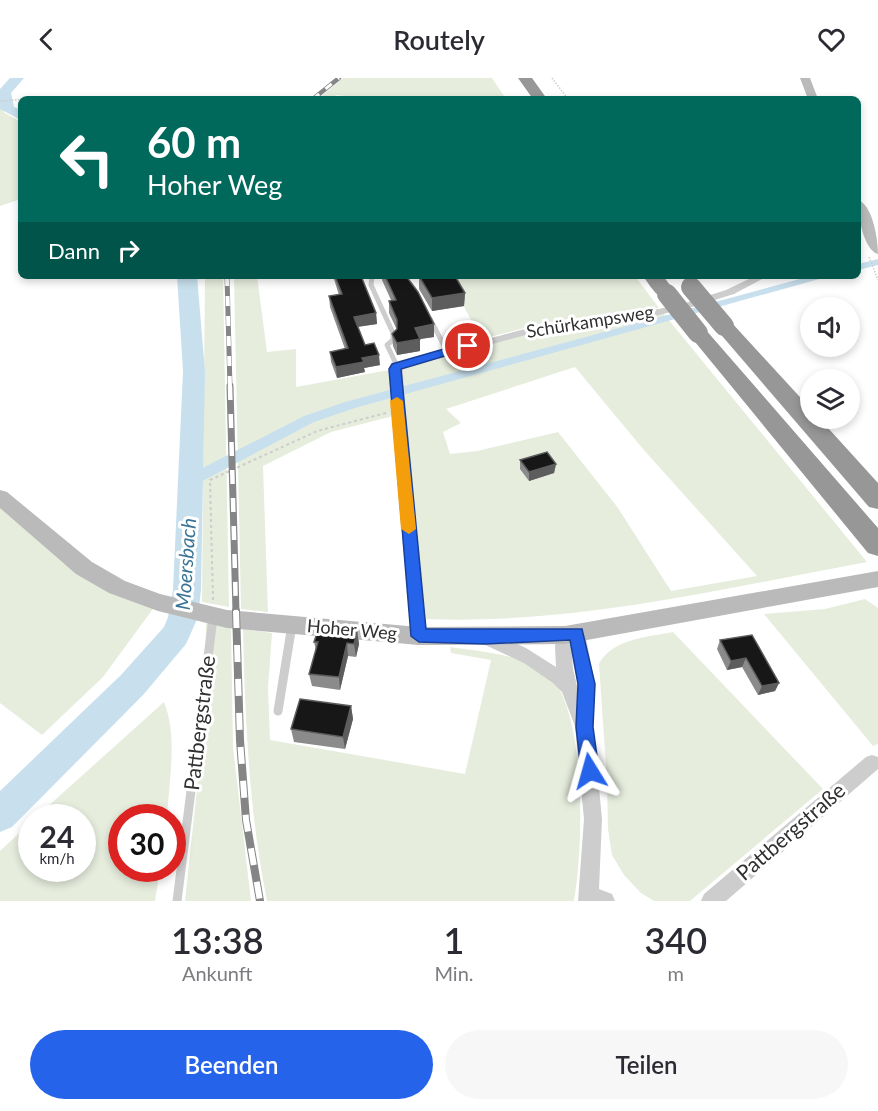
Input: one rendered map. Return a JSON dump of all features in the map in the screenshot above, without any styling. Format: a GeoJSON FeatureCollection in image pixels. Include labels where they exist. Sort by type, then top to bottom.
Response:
{"type":"FeatureCollection","features":[{"type":"Feature","properties":{"kind":"highway"},"geometry":{"type":"LineString","coordinates":[[525,78],[538,96]]}},
{"type":"Feature","properties":{"kind":"highway"},"geometry":{"type":"LineString","coordinates":[[655,279],[875,543]]}},
{"type":"Feature","properties":{"kind":"highway"},"geometry":{"type":"LineString","coordinates":[[686,281],[878,500]]}},
{"type":"Feature","properties":{"kind":"main road"},"geometry":{"type":"LineString","coordinates":[[805,78],[812,96]]}},
{"type":"Feature","properties":{"kind":"main road"},"geometry":{"type":"LineString","coordinates":[[864,230],[874,250]]}},
{"type":"Feature","properties":{"kind":"main road","name":"Hoher Weg"},"geometry":{"type":"LineString","coordinates":[[0,497],[84,568],[117,587],[202,614],[292,625],[419,636],[485,637],[571,634],[878,579]]}},
{"type":"Feature","properties":{"kind":"street","name":"Schürkampsweg"},"geometry":{"type":"LineString","coordinates":[[397,366],[550,325],[659,312],[730,292],[757,279]]}},
{"type":"Feature","properties":{"kind":"street"},"geometry":{"type":"LineString","coordinates":[[397,366],[396,397],[419,636]]}},
{"type":"Feature","properties":{"kind":"street"},"geometry":{"type":"LineString","coordinates":[[571,634],[561,652],[568,687],[584,727]]}},
{"type":"Feature","properties":{"kind":"street"},"geometry":{"type":"LineString","coordinates":[[571,634],[587,684],[584,727],[593,819],[594,899]]}},
{"type":"Feature","properties":{"kind":"street"},"geometry":{"type":"LineString","coordinates":[[485,637],[521,651],[548,667],[568,687]]}},
{"type":"Feature","properties":{"kind":"street","name":"Pattbergstraße"},"geometry":{"type":"LineString","coordinates":[[711,901],[872,763]]}},
{"type":"Feature","properties":{"kind":"lane"},"geometry":{"type":"LineString","coordinates":[[372,279],[371,285],[393,333],[393,340],[387,345],[397,366]]}},
{"type":"Feature","properties":{"kind":"lane"},"geometry":{"type":"LineString","coordinates":[[427,312],[447,351]]}},
{"type":"Feature","properties":{"kind":"lane","name":"Pattbergstraße"},"geometry":{"type":"LineString","coordinates":[[177,901],[202,614]]}},
{"type":"Feature","properties":{"kind":"lane"},"geometry":{"type":"LineString","coordinates":[[278,711],[292,625]]}},
{"type":"Feature","properties":{"kind":"path"},"geometry":{"type":"LineString","coordinates":[[552,78],[566,96]]}},
{"type":"Feature","properties":{"kind":"path"},"geometry":{"type":"LineString","coordinates":[[0,101],[18,100]]}},
{"type":"Feature","properties":{"kind":"path"},"geometry":{"type":"LineString","coordinates":[[874,250],[875,274],[878,280]]}},
{"type":"Feature","properties":{"kind":"path"},"geometry":{"type":"LineString","coordinates":[[202,614],[210,480],[396,397]]}},
{"type":"Feature","properties":{"kind":"green space"},"geometry":{"type":"Polygon","coordinates":[[[343,78],[492,78],[504,96],[336,95],[322,96],[343,78]]]}},
{"type":"Feature","properties":{"kind":"green space"},"geometry":{"type":"Polygon","coordinates":[[[0,107],[5,113],[18,120],[18,200],[0,206],[0,107]]]}},
{"type":"Feature","properties":{"kind":"green space"},"geometry":{"type":"Polygon","coordinates":[[[205,279],[223,279],[229,607],[202,602],[205,279]]]}},
{"type":"Feature","properties":{"kind":"green space"},"geometry":{"type":"Polygon","coordinates":[[[234,279],[257,279],[267,352],[296,349],[296,387],[389,370],[393,416],[331,432],[263,466],[268,612],[241,609],[234,279]]]}},
{"type":"Feature","properties":{"kind":"green space"},"geometry":{"type":"Polygon","coordinates":[[[450,279],[637,279],[659,308],[548,322],[478,340],[473,335],[472,322],[450,279]]]}},
{"type":"Feature","properties":{"kind":"green space"},"geometry":{"type":"Polygon","coordinates":[[[663,313],[867,562],[648,603],[593,611],[482,619],[426,619],[399,369],[553,327],[663,313]],[[575,367],[446,409],[461,423],[443,432],[450,454],[477,451],[558,432],[618,508],[671,591],[757,576],[643,449],[575,367]]]}},
{"type":"Feature","properties":{"kind":"green space"},"geometry":{"type":"Polygon","coordinates":[[[0,497],[84,568],[158,602],[103,677],[42,735],[0,703],[0,497]]]}},
{"type":"Feature","properties":{"kind":"green space"},"geometry":{"type":"Polygon","coordinates":[[[865,599],[878,608],[878,744],[873,746],[764,614],[825,609],[865,599]]]}},
{"type":"Feature","properties":{"kind":"green space"},"geometry":{"type":"Polygon","coordinates":[[[206,623],[231,628],[233,747],[251,901],[185,901],[204,723],[206,623]]]}},
{"type":"Feature","properties":{"kind":"green space"},"geometry":{"type":"Polygon","coordinates":[[[243,629],[272,633],[268,688],[270,740],[465,774],[491,660],[451,653],[450,647],[514,658],[547,673],[560,691],[570,717],[576,748],[580,816],[574,901],[267,901],[256,833],[249,766],[243,629]]]}},
{"type":"Feature","properties":{"kind":"green space"},"geometry":{"type":"Polygon","coordinates":[[[673,632],[823,789],[690,901],[654,901],[641,893],[624,875],[612,855],[608,829],[599,664],[612,649],[621,644],[673,632]]]}},
{"type":"Feature","properties":{"kind":"green space"},"geometry":{"type":"Polygon","coordinates":[[[164,702],[172,744],[168,804],[108,804],[108,882],[158,882],[155,901],[0,901],[0,851],[18,834],[18,882],[96,882],[96,804],[50,804],[164,702]]]}},
{"type":"Feature","properties":{"kind":"building"},"geometry":{"type":"Polygon","coordinates":[[[336,279],[362,279],[376,313],[354,317],[365,345],[374,343],[379,355],[362,358],[364,362],[336,367],[330,352],[348,348],[329,296],[342,294],[336,279]]]}},
{"type":"Feature","properties":{"kind":"building"},"geometry":{"type":"Polygon","coordinates":[[[386,279],[408,279],[418,292],[434,324],[415,328],[420,339],[397,343],[392,334],[397,329],[397,320],[389,301],[396,300],[386,279]]]}},
{"type":"Feature","properties":{"kind":"building"},"geometry":{"type":"Polygon","coordinates":[[[421,279],[457,279],[465,293],[432,298],[421,279]]]}},
{"type":"Feature","properties":{"kind":"building"},"geometry":{"type":"Polygon","coordinates":[[[547,452],[556,464],[529,472],[520,460],[547,452]]]}},
{"type":"Feature","properties":{"kind":"building"},"geometry":{"type":"Polygon","coordinates":[[[319,627],[357,631],[354,644],[347,643],[339,677],[309,674],[318,642],[314,642],[319,627]]]}},
{"type":"Feature","properties":{"kind":"building"},"geometry":{"type":"Polygon","coordinates":[[[752,635],[779,683],[762,686],[746,658],[731,661],[720,640],[752,635]]]}},
{"type":"Feature","properties":{"kind":"building"},"geometry":{"type":"Polygon","coordinates":[[[300,699],[351,706],[343,737],[291,729],[300,699]]]}},
{"type":"Feature","properties":{"kind":"waterway","name":"Moersbach"},"geometry":{"type":"LineString","coordinates":[[17,78],[4,93],[7,109],[18,114]]}},
{"type":"Feature","properties":{"kind":"waterway"},"geometry":{"type":"LineString","coordinates":[[861,266],[878,262]]}},
{"type":"Feature","properties":{"kind":"waterway","name":"Moersbach"},"geometry":{"type":"LineString","coordinates":[[0,815],[132,685],[175,635],[183,617],[187,590],[194,371],[187,279]]}},
{"type":"Feature","properties":{"kind":"waterway"},"geometry":{"type":"LineString","coordinates":[[192,480],[309,419],[350,405],[813,279]]}},
{"type":"Feature","properties":{"kind":"railway"},"geometry":{"type":"LineString","coordinates":[[317,96],[339,78]]}},
{"type":"Feature","properties":{"kind":"railway"},"geometry":{"type":"LineString","coordinates":[[227,279],[230,388]]}},
{"type":"Feature","properties":{"kind":"railway"},"geometry":{"type":"LineString","coordinates":[[230,386],[236,612]]}},
{"type":"Feature","properties":{"kind":"railway"},"geometry":{"type":"LineString","coordinates":[[236,611],[240,740],[246,820],[260,901]]}},
{"type":"Feature","properties":{"kind":"slow traffic"},"geometry":{"type":"LineString","coordinates":[[397,401],[409,529]]}},
{"type":"Feature","properties":{"kind":"route"},"geometry":{"type":"LineString","coordinates":[[468,346],[397,366],[395,369],[419,636],[485,637],[577,633],[587,684],[584,727],[590,771]]}}]}
